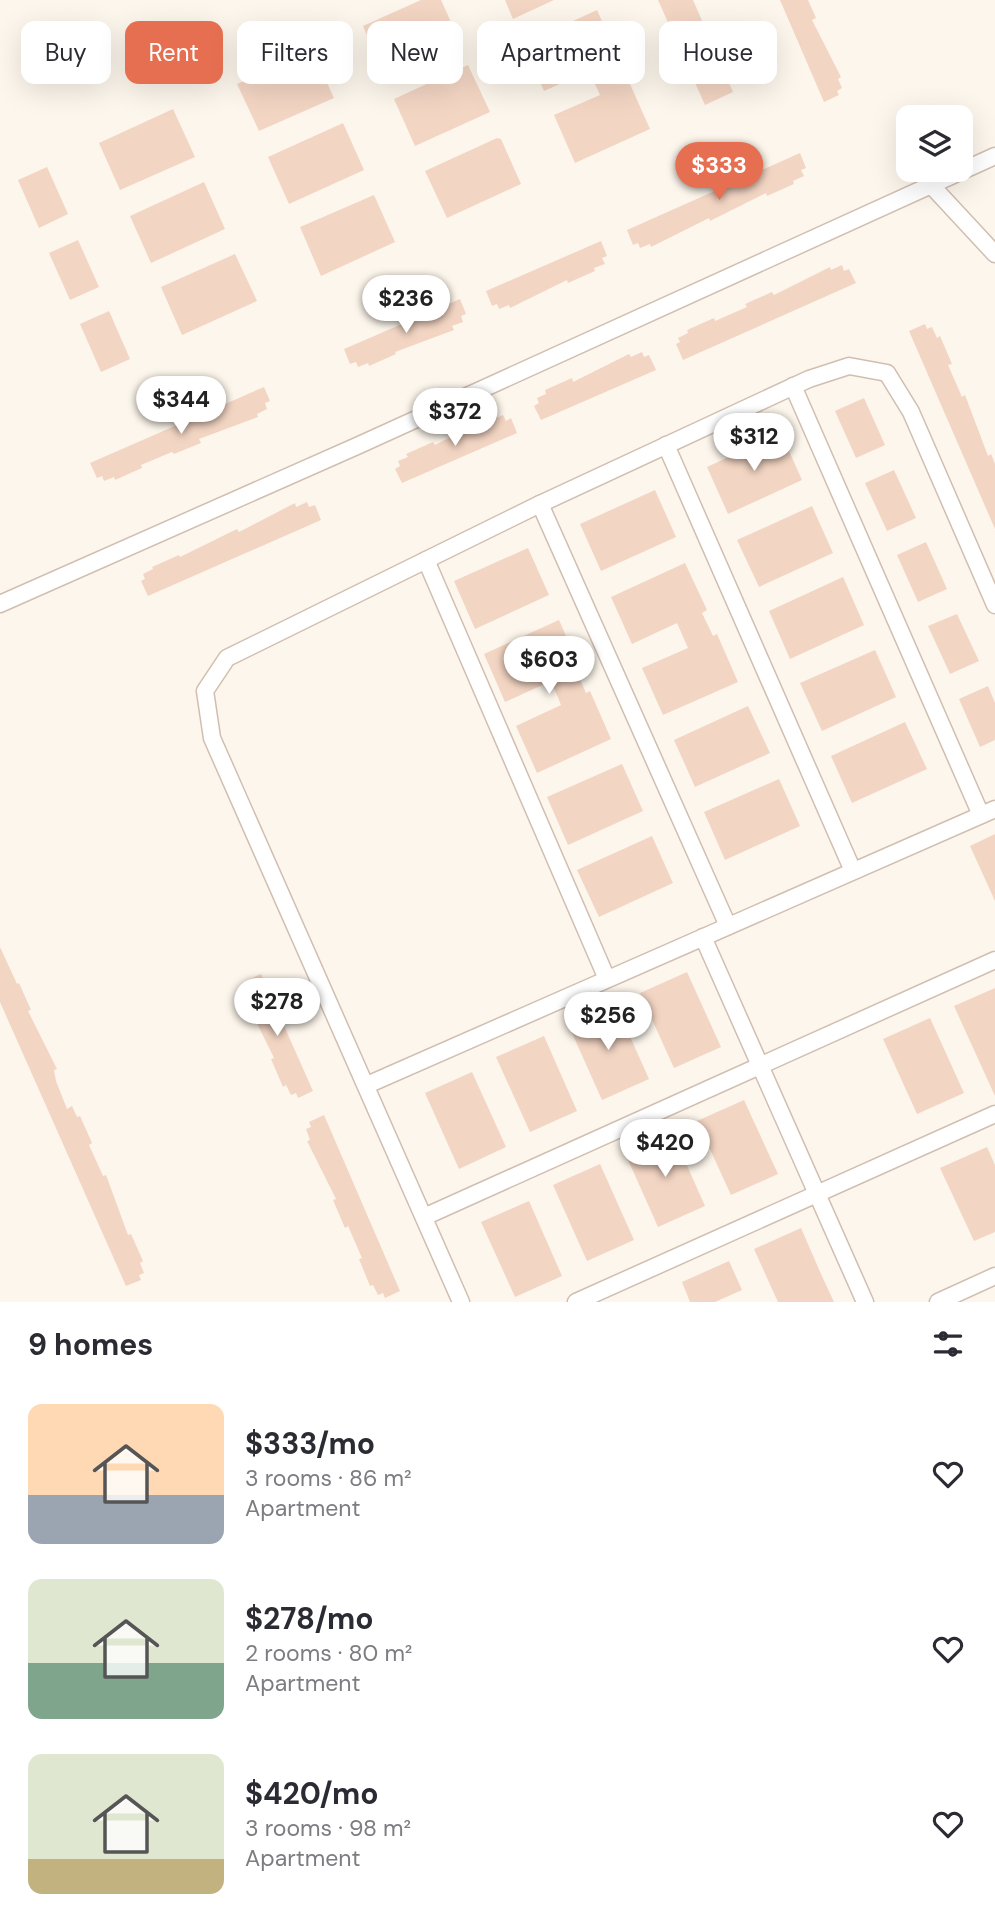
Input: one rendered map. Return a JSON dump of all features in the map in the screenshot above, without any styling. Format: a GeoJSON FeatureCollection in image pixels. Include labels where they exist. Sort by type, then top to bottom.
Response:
{"type":"FeatureCollection","features":[{"type":"Feature","properties":{"kind":"street"},"geometry":{"type":"LineString","coordinates":[[0,604],[357,446],[995,156]]}},
{"type":"Feature","properties":{"kind":"street"},"geometry":{"type":"LineString","coordinates":[[931,185],[995,254]]}},
{"type":"Feature","properties":{"kind":"street"},"geometry":{"type":"LineString","coordinates":[[461,1302],[212,738],[205,691],[227,658],[541,503],[793,386],[849,366],[887,373],[911,412],[995,605]]}},
{"type":"Feature","properties":{"kind":"street"},"geometry":{"type":"LineString","coordinates":[[367,1085],[988,812],[793,386]]}},
{"type":"Feature","properties":{"kind":"street"},"geometry":{"type":"LineString","coordinates":[[666,445],[853,871]]}},
{"type":"Feature","properties":{"kind":"street"},"geometry":{"type":"LineString","coordinates":[[541,503],[728,926]]}},
{"type":"Feature","properties":{"kind":"street"},"geometry":{"type":"LineString","coordinates":[[426,560],[607,979]]}},
{"type":"Feature","properties":{"kind":"street"},"geometry":{"type":"LineString","coordinates":[[703,937],[865,1302]]}},
{"type":"Feature","properties":{"kind":"street"},"geometry":{"type":"LineString","coordinates":[[424,1217],[995,960]]}},
{"type":"Feature","properties":{"kind":"street"},"geometry":{"type":"LineString","coordinates":[[576,1302],[995,1114]]}},
{"type":"Feature","properties":{"kind":"street"},"geometry":{"type":"LineString","coordinates":[[938,1302],[995,1276]]}},
{"type":"Feature","properties":{"kind":"building"},"geometry":{"type":"Polygon","coordinates":[[[421,0],[441,0],[450,21],[374,21],[421,0]]]}},
{"type":"Feature","properties":{"kind":"building"},"geometry":{"type":"Polygon","coordinates":[[[505,0],[554,0],[513,19],[505,0]]]}},
{"type":"Feature","properties":{"kind":"building"},"geometry":{"type":"Polygon","coordinates":[[[658,0],[693,0],[702,21],[667,21],[658,0]]]}},
{"type":"Feature","properties":{"kind":"building"},"geometry":{"type":"Polygon","coordinates":[[[780,0],[808,0],[816,18],[812,20],[841,77],[838,79],[842,88],[837,91],[839,95],[824,102],[780,0]]]}},
{"type":"Feature","properties":{"kind":"building"},"geometry":{"type":"Polygon","coordinates":[[[597,10],[602,21],[573,21],[597,10]]]}},
{"type":"Feature","properties":{"kind":"building"},"geometry":{"type":"Polygon","coordinates":[[[468,65],[490,112],[415,146],[394,99],[427,84],[463,84],[463,67],[468,65]]]}},
{"type":"Feature","properties":{"kind":"building"},"geometry":{"type":"Polygon","coordinates":[[[237,84],[328,84],[334,98],[259,131],[237,84]]]}},
{"type":"Feature","properties":{"kind":"building"},"geometry":{"type":"Polygon","coordinates":[[[541,84],[560,84],[544,91],[541,84]]]}},
{"type":"Feature","properties":{"kind":"building"},"geometry":{"type":"Polygon","coordinates":[[[595,84],[630,84],[650,129],[575,163],[554,115],[600,95],[595,84]]]}},
{"type":"Feature","properties":{"kind":"building"},"geometry":{"type":"Polygon","coordinates":[[[696,84],[730,84],[733,92],[705,105],[696,84]]]}},
{"type":"Feature","properties":{"kind":"building"},"geometry":{"type":"Polygon","coordinates":[[[173,109],[195,157],[120,190],[99,143],[173,109]]]}},
{"type":"Feature","properties":{"kind":"building"},"geometry":{"type":"Polygon","coordinates":[[[343,123],[364,170],[289,204],[268,157],[343,123]]]}},
{"type":"Feature","properties":{"kind":"building"},"geometry":{"type":"Polygon","coordinates":[[[497,138],[501,139],[521,184],[447,218],[425,171],[497,138]]]}},
{"type":"Feature","properties":{"kind":"building"},"geometry":{"type":"Polygon","coordinates":[[[800,153],[806,168],[801,170],[804,176],[793,181],[794,184],[767,196],[766,193],[710,221],[709,218],[651,247],[650,244],[640,248],[638,243],[633,245],[627,230],[800,153]]]}},
{"type":"Feature","properties":{"kind":"building"},"geometry":{"type":"Polygon","coordinates":[[[47,167],[68,214],[39,228],[18,180],[47,167]]]}},
{"type":"Feature","properties":{"kind":"building"},"geometry":{"type":"Polygon","coordinates":[[[204,182],[225,229],[151,263],[130,216],[204,182]]]}},
{"type":"Feature","properties":{"kind":"building"},"geometry":{"type":"Polygon","coordinates":[[[374,195],[395,242],[321,276],[300,227],[374,195]]]}},
{"type":"Feature","properties":{"kind":"building"},"geometry":{"type":"Polygon","coordinates":[[[78,240],[99,287],[70,300],[49,253],[78,240]]]}},
{"type":"Feature","properties":{"kind":"building"},"geometry":{"type":"Polygon","coordinates":[[[601,241],[607,256],[602,258],[605,264],[594,268],[595,271],[568,283],[567,280],[510,308],[509,305],[499,309],[497,304],[492,306],[486,291],[601,241]]]}},
{"type":"Feature","properties":{"kind":"building"},"geometry":{"type":"Polygon","coordinates":[[[235,254],[257,301],[182,335],[161,287],[235,254]]]}},
{"type":"Feature","properties":{"kind":"building"},"geometry":{"type":"Polygon","coordinates":[[[842,265],[844,271],[849,269],[856,283],[683,360],[676,344],[680,342],[678,338],[688,333],[687,330],[747,307],[745,304],[772,292],[774,295],[830,267],[831,270],[842,265]]]}},
{"type":"Feature","properties":{"kind":"building"},"geometry":{"type":"Polygon","coordinates":[[[460,299],[466,314],[461,316],[463,322],[452,326],[454,330],[395,352],[396,354],[369,366],[368,363],[358,367],[356,362],[350,364],[344,349],[460,299]]]}},
{"type":"Feature","properties":{"kind":"building"},"geometry":{"type":"Polygon","coordinates":[[[109,311],[130,359],[101,372],[80,324],[109,311]]]}},
{"type":"Feature","properties":{"kind":"building"},"geometry":{"type":"Polygon","coordinates":[[[925,324],[927,329],[932,327],[937,338],[940,336],[952,364],[948,365],[962,397],[965,395],[988,456],[991,454],[995,464],[995,529],[909,331],[925,324]]]}},
{"type":"Feature","properties":{"kind":"building"},"geometry":{"type":"Polygon","coordinates":[[[642,352],[644,357],[649,355],[656,370],[541,420],[534,406],[539,403],[537,398],[546,394],[545,390],[572,378],[573,382],[629,354],[631,357],[642,352]]]}},
{"type":"Feature","properties":{"kind":"building"},"geometry":{"type":"Polygon","coordinates":[[[264,387],[270,401],[265,403],[267,409],[257,414],[258,417],[199,439],[201,443],[141,465],[142,468],[115,480],[114,477],[104,481],[102,476],[97,478],[90,463],[264,387]]]}},
{"type":"Feature","properties":{"kind":"building"},"geometry":{"type":"Polygon","coordinates":[[[864,398],[885,445],[856,458],[835,411],[864,398]]]}},
{"type":"Feature","properties":{"kind":"building"},"geometry":{"type":"Polygon","coordinates":[[[503,415],[506,421],[511,418],[517,433],[402,483],[395,469],[400,466],[398,461],[408,457],[406,454],[433,442],[435,445],[491,417],[492,420],[503,415]]]}},
{"type":"Feature","properties":{"kind":"building"},"geometry":{"type":"Polygon","coordinates":[[[781,433],[802,480],[728,514],[707,467],[781,433]]]}},
{"type":"Feature","properties":{"kind":"building"},"geometry":{"type":"Polygon","coordinates":[[[894,470],[916,518],[887,531],[865,483],[894,470]]]}},
{"type":"Feature","properties":{"kind":"building"},"geometry":{"type":"Polygon","coordinates":[[[655,490],[676,537],[601,571],[580,524],[655,490]]]}},
{"type":"Feature","properties":{"kind":"building"},"geometry":{"type":"Polygon","coordinates":[[[307,502],[309,507],[315,505],[321,520],[148,596],[141,581],[145,579],[143,574],[153,569],[152,567],[179,555],[180,557],[237,529],[239,532],[295,503],[296,507],[307,502]]]}},
{"type":"Feature","properties":{"kind":"building"},"geometry":{"type":"Polygon","coordinates":[[[812,506],[833,553],[759,587],[737,540],[812,506]]]}},
{"type":"Feature","properties":{"kind":"building"},"geometry":{"type":"Polygon","coordinates":[[[926,542],[947,589],[918,602],[897,555],[926,542]]]}},
{"type":"Feature","properties":{"kind":"building"},"geometry":{"type":"Polygon","coordinates":[[[528,548],[549,595],[475,629],[454,581],[528,548]]]}},
{"type":"Feature","properties":{"kind":"building"},"geometry":{"type":"Polygon","coordinates":[[[685,563],[707,610],[702,613],[713,636],[717,634],[738,682],[663,715],[642,668],[688,648],[677,623],[632,644],[611,597],[685,563]]]}},
{"type":"Feature","properties":{"kind":"building"},"geometry":{"type":"Polygon","coordinates":[[[843,577],[864,625],[790,659],[769,611],[843,577]]]}},
{"type":"Feature","properties":{"kind":"building"},"geometry":{"type":"Polygon","coordinates":[[[957,614],[979,661],[950,674],[928,626],[957,614]]]}},
{"type":"Feature","properties":{"kind":"building"},"geometry":{"type":"Polygon","coordinates":[[[559,620],[580,668],[576,670],[586,693],[590,691],[611,739],[537,773],[516,726],[561,705],[551,681],[505,702],[484,654],[559,620]]]}},
{"type":"Feature","properties":{"kind":"building"},"geometry":{"type":"Polygon","coordinates":[[[875,650],[896,697],[822,731],[800,683],[875,650]]]}},
{"type":"Feature","properties":{"kind":"building"},"geometry":{"type":"Polygon","coordinates":[[[988,686],[995,703],[995,740],[980,747],[959,699],[988,686]]]}},
{"type":"Feature","properties":{"kind":"building"},"geometry":{"type":"Polygon","coordinates":[[[748,706],[770,753],[695,787],[674,740],[748,706]]]}},
{"type":"Feature","properties":{"kind":"building"},"geometry":{"type":"Polygon","coordinates":[[[905,722],[927,769],[852,803],[831,756],[905,722]]]}},
{"type":"Feature","properties":{"kind":"building"},"geometry":{"type":"Polygon","coordinates":[[[622,764],[643,811],[568,845],[547,797],[622,764]]]}},
{"type":"Feature","properties":{"kind":"building"},"geometry":{"type":"Polygon","coordinates":[[[779,779],[800,826],[725,860],[704,812],[779,779]]]}},
{"type":"Feature","properties":{"kind":"building"},"geometry":{"type":"Polygon","coordinates":[[[995,834],[995,901],[970,846],[995,834]]]}},
{"type":"Feature","properties":{"kind":"building"},"geometry":{"type":"Polygon","coordinates":[[[652,836],[673,883],[599,917],[577,870],[652,836]]]}},
{"type":"Feature","properties":{"kind":"building"},"geometry":{"type":"Polygon","coordinates":[[[0,947],[57,1069],[54,1070],[56,1081],[67,1109],[72,1106],[77,1117],[80,1116],[92,1143],[89,1145],[103,1176],[106,1175],[128,1235],[131,1234],[143,1261],[140,1263],[144,1273],[139,1275],[141,1280],[126,1286],[0,1002],[0,947]]]}},
{"type":"Feature","properties":{"kind":"building"},"geometry":{"type":"Polygon","coordinates":[[[687,972],[721,1047],[674,1068],[640,993],[687,972]]]}},
{"type":"Feature","properties":{"kind":"building"},"geometry":{"type":"Polygon","coordinates":[[[261,974],[313,1091],[298,1098],[296,1093],[291,1095],[286,1085],[283,1087],[271,1059],[274,1058],[246,1001],[249,999],[244,988],[249,986],[247,980],[261,974]]]}},
{"type":"Feature","properties":{"kind":"building"},"geometry":{"type":"Polygon","coordinates":[[[995,988],[995,1096],[954,1006],[995,988]]]}},
{"type":"Feature","properties":{"kind":"building"},"geometry":{"type":"Polygon","coordinates":[[[615,1003],[649,1079],[602,1100],[568,1024],[615,1003]]]}},
{"type":"Feature","properties":{"kind":"building"},"geometry":{"type":"Polygon","coordinates":[[[930,1018],[964,1093],[917,1114],[883,1039],[930,1018]]]}},
{"type":"Feature","properties":{"kind":"building"},"geometry":{"type":"Polygon","coordinates":[[[544,1036],[577,1111],[530,1132],[496,1057],[544,1036]]]}},
{"type":"Feature","properties":{"kind":"building"},"geometry":{"type":"Polygon","coordinates":[[[472,1072],[506,1147],[459,1169],[425,1093],[472,1072]]]}},
{"type":"Feature","properties":{"kind":"building"},"geometry":{"type":"Polygon","coordinates":[[[744,1100],[778,1174],[731,1195],[697,1121],[744,1100]]]}},
{"type":"Feature","properties":{"kind":"building"},"geometry":{"type":"Polygon","coordinates":[[[324,1115],[400,1291],[385,1298],[383,1293],[378,1295],[373,1285],[370,1286],[359,1259],[362,1258],[348,1226],[345,1228],[333,1200],[336,1199],[307,1141],[310,1140],[306,1129],[311,1127],[309,1122],[324,1115]]]}},
{"type":"Feature","properties":{"kind":"building"},"geometry":{"type":"Polygon","coordinates":[[[672,1132],[705,1206],[658,1227],[625,1153],[672,1132]]]}},
{"type":"Feature","properties":{"kind":"building"},"geometry":{"type":"Polygon","coordinates":[[[987,1147],[995,1165],[995,1232],[974,1241],[940,1168],[987,1147]]]}},
{"type":"Feature","properties":{"kind":"building"},"geometry":{"type":"Polygon","coordinates":[[[600,1164],[634,1240],[587,1261],[553,1185],[600,1164]]]}},
{"type":"Feature","properties":{"kind":"building"},"geometry":{"type":"Polygon","coordinates":[[[529,1201],[562,1276],[515,1297],[481,1222],[529,1201]]]}},
{"type":"Feature","properties":{"kind":"building"},"geometry":{"type":"Polygon","coordinates":[[[801,1228],[834,1302],[778,1302],[754,1249],[801,1228]]]}},
{"type":"Feature","properties":{"kind":"building"},"geometry":{"type":"Polygon","coordinates":[[[729,1261],[742,1290],[715,1302],[690,1302],[682,1282],[729,1261]]]}}]}
